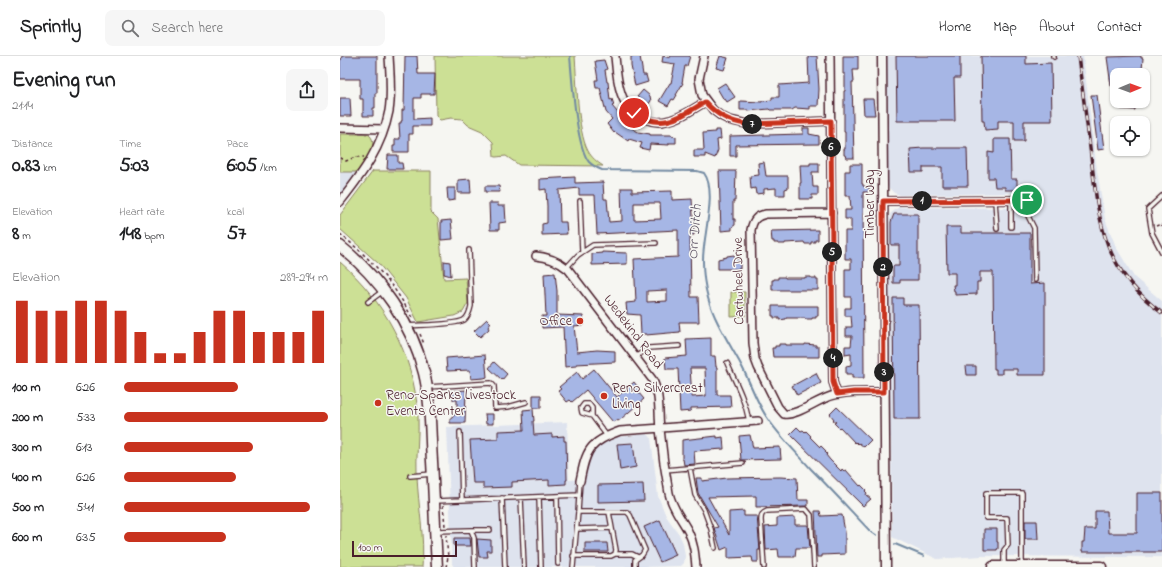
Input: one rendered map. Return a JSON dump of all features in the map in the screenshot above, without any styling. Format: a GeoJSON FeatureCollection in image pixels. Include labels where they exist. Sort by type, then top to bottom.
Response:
{"type":"FeatureCollection","features":[{"type":"Feature","properties":{"kind":"main road"},"geometry":{"type":"LineString","coordinates":[[340,246],[369,271],[384,290],[406,326],[424,372],[434,501],[436,567]]}},
{"type":"Feature","properties":{"kind":"main road"},"geometry":{"type":"LineString","coordinates":[[993,567],[1101,567]]}},
{"type":"Feature","properties":{"kind":"street"},"geometry":{"type":"LineString","coordinates":[[340,202],[370,162],[384,129],[389,111],[390,99],[389,56]]}},
{"type":"Feature","properties":{"kind":"street"},"geometry":{"type":"LineString","coordinates":[[615,56],[620,91],[623,100],[628,108],[642,118],[651,121],[667,121],[676,118],[705,102]]}},
{"type":"Feature","properties":{"kind":"street"},"geometry":{"type":"LineString","coordinates":[[704,56],[699,79],[702,95],[705,102],[721,116],[738,123],[747,124],[831,121]]}},
{"type":"Feature","properties":{"kind":"street"},"geometry":{"type":"LineString","coordinates":[[830,56],[833,382],[837,394],[854,392],[884,392]]}},
{"type":"Feature","properties":{"kind":"street","name":"Timber Way"},"geometry":{"type":"LineString","coordinates":[[882,56],[886,567]]}},
{"type":"Feature","properties":{"kind":"street"},"geometry":{"type":"LineString","coordinates":[[340,128],[384,129]]}},
{"type":"Feature","properties":{"kind":"street"},"geometry":{"type":"LineString","coordinates":[[883,201],[1027,200]]}},
{"type":"Feature","properties":{"kind":"street","name":"Cartwheel Drive"},"geometry":{"type":"LineString","coordinates":[[832,213],[766,214],[756,217],[752,225],[753,352],[758,367],[778,407],[784,414],[793,414],[822,399],[837,394]]}},
{"type":"Feature","properties":{"kind":"street","name":"Wedekind Road"},"geometry":{"type":"LineString","coordinates":[[536,256],[547,257],[566,268],[652,378],[658,394],[660,428],[669,495],[672,504],[692,540],[696,567]]}},
{"type":"Feature","properties":{"kind":"street"},"geometry":{"type":"LineString","coordinates":[[580,481],[584,459],[592,446],[607,436],[620,431],[758,421]]}},
{"type":"Feature","properties":{"kind":"lane"},"geometry":{"type":"LineString","coordinates":[[1162,196],[1148,209],[1152,233],[1162,252]]}},
{"type":"Feature","properties":{"kind":"lane"},"geometry":{"type":"LineString","coordinates":[[1027,200],[1028,216],[1034,228],[1035,280]]}},
{"type":"Feature","properties":{"kind":"lane"},"geometry":{"type":"LineString","coordinates":[[580,201],[582,252]]}},
{"type":"Feature","properties":{"kind":"lane"},"geometry":{"type":"LineString","coordinates":[[995,201],[997,229]]}},
{"type":"Feature","properties":{"kind":"lane"},"geometry":{"type":"LineString","coordinates":[[1010,201],[1011,227]]}},
{"type":"Feature","properties":{"kind":"lane"},"geometry":{"type":"LineString","coordinates":[[566,268],[582,252],[593,245],[656,243]]}},
{"type":"Feature","properties":{"kind":"lane"},"geometry":{"type":"LineString","coordinates":[[406,326],[458,322],[466,318],[471,306],[469,250]]}},
{"type":"Feature","properties":{"kind":"lane"},"geometry":{"type":"LineString","coordinates":[[368,302],[384,290]]}},
{"type":"Feature","properties":{"kind":"lane"},"geometry":{"type":"LineString","coordinates":[[636,357],[649,348],[679,346]]}},
{"type":"Feature","properties":{"kind":"lane"},"geometry":{"type":"LineString","coordinates":[[727,363],[742,393],[746,404],[749,422]]}},
{"type":"Feature","properties":{"kind":"lane"},"geometry":{"type":"LineString","coordinates":[[426,387],[491,383],[494,386],[495,408],[508,407],[526,402]]}},
{"type":"Feature","properties":{"kind":"lane"},"geometry":{"type":"LineString","coordinates":[[592,416],[607,436]]}},
{"type":"Feature","properties":{"kind":"lane"},"geometry":{"type":"LineString","coordinates":[[460,432],[462,500]]}},
{"type":"Feature","properties":{"kind":"lane"},"geometry":{"type":"LineString","coordinates":[[665,470],[743,463]]}},
{"type":"Feature","properties":{"kind":"lane"},"geometry":{"type":"LineString","coordinates":[[690,468],[695,495],[704,510],[711,529],[715,548]]}},
{"type":"Feature","properties":{"kind":"lane"},"geometry":{"type":"LineString","coordinates":[[410,476],[432,474]]}},
{"type":"Feature","properties":{"kind":"lane"},"geometry":{"type":"LineString","coordinates":[[573,567],[580,481]]}},
{"type":"Feature","properties":{"kind":"lane"},"geometry":{"type":"LineString","coordinates":[[1004,567],[1004,550],[1008,545],[1007,518],[986,518],[986,493],[1022,493],[1022,566]]}},
{"type":"Feature","properties":{"kind":"lane"},"geometry":{"type":"LineString","coordinates":[[434,501],[579,495]]}},
{"type":"Feature","properties":{"kind":"lane"},"geometry":{"type":"LineString","coordinates":[[558,496],[558,564]]}},
{"type":"Feature","properties":{"kind":"lane"},"geometry":{"type":"LineString","coordinates":[[539,497],[541,567]]}},
{"type":"Feature","properties":{"kind":"lane"},"geometry":{"type":"LineString","coordinates":[[502,498],[506,567]]}},
{"type":"Feature","properties":{"kind":"lane"},"geometry":{"type":"LineString","coordinates":[[521,498],[524,567]]}},
{"type":"Feature","properties":{"kind":"lane"},"geometry":{"type":"LineString","coordinates":[[764,567],[761,520],[761,515],[763,512],[806,509],[811,515],[814,567]]}},
{"type":"Feature","properties":{"kind":"lane"},"geometry":{"type":"LineString","coordinates":[[578,512],[627,512],[630,515],[645,550],[642,555],[635,560],[634,567]]}},
{"type":"Feature","properties":{"kind":"lane"},"geometry":{"type":"LineString","coordinates":[[608,512],[616,550],[615,554]]}},
{"type":"Feature","properties":{"kind":"lane"},"geometry":{"type":"LineString","coordinates":[[577,528],[611,528]]}},
{"type":"Feature","properties":{"kind":"lane"},"geometry":{"type":"LineString","coordinates":[[471,530],[474,538],[475,567]]}},
{"type":"Feature","properties":{"kind":"lane"},"geometry":{"type":"LineString","coordinates":[[435,532],[490,530]]}},
{"type":"Feature","properties":{"kind":"lane"},"geometry":{"type":"LineString","coordinates":[[573,556],[611,556],[615,554],[632,554],[638,557]]}},
{"type":"Feature","properties":{"kind":"path"},"geometry":{"type":"LineString","coordinates":[[340,158],[346,161],[355,157],[366,157]]}},
{"type":"Feature","properties":{"kind":"path"},"geometry":{"type":"LineString","coordinates":[[1151,228],[1161,224],[1162,226]]}},
{"type":"Feature","properties":{"kind":"shaded area"},"geometry":{"type":"Polygon","coordinates":[[[886,56],[1083,56],[1097,171],[1105,219],[1116,247],[1134,277],[1162,301],[1162,557],[982,556],[937,559],[892,537],[891,440],[889,433],[888,227],[890,214],[899,207],[1029,208],[1028,193],[900,195],[894,193],[889,188],[887,183],[886,56]]]}},
{"type":"Feature","properties":{"kind":"shaded area"},"geometry":{"type":"Polygon","coordinates":[[[340,172],[357,172],[340,195],[340,172]]]}},
{"type":"Feature","properties":{"kind":"shaded area"},"geometry":{"type":"Polygon","coordinates":[[[567,422],[569,480],[584,479],[586,466],[591,456],[600,445],[607,440],[617,437],[649,435],[651,438],[658,496],[666,516],[679,534],[683,543],[685,556],[684,563],[681,566],[642,567],[454,567],[452,564],[447,427],[567,422]]]}},
{"type":"Feature","properties":{"kind":"green space"},"geometry":{"type":"Polygon","coordinates":[[[435,56],[575,56],[578,105],[584,142],[591,156],[603,166],[519,165],[506,156],[494,156],[493,142],[482,131],[468,125],[462,119],[451,118],[440,120],[436,116],[435,56]]]}},
{"type":"Feature","properties":{"kind":"green space"},"geometry":{"type":"Polygon","coordinates":[[[340,134],[368,134],[372,138],[373,142],[370,153],[364,164],[357,172],[340,172],[340,134]]]}},
{"type":"Feature","properties":{"kind":"green space"},"geometry":{"type":"Polygon","coordinates":[[[373,171],[431,171],[431,212],[438,219],[444,279],[466,278],[468,303],[463,312],[454,316],[418,322],[406,298],[379,264],[340,229],[340,215],[373,171]]]}},
{"type":"Feature","properties":{"kind":"green space","name":"Reno-Sparks Livestock Events Center"},"geometry":{"type":"Polygon","coordinates":[[[340,262],[356,277],[383,311],[403,350],[410,371],[418,415],[417,468],[423,545],[422,567],[340,567],[340,262]]]}},
{"type":"Feature","properties":{"kind":"green space"},"geometry":{"type":"Polygon","coordinates":[[[731,292],[745,292],[745,316],[731,317],[731,292]]]}},
{"type":"Feature","properties":{"kind":"building"},"geometry":{"type":"Polygon","coordinates":[[[342,56],[377,56],[377,93],[375,93],[375,108],[373,108],[373,116],[363,116],[363,99],[360,99],[360,79],[340,79],[340,60],[342,56]]]}},
{"type":"Feature","properties":{"kind":"building"},"geometry":{"type":"Polygon","coordinates":[[[405,56],[417,56],[418,74],[435,74],[434,94],[421,94],[421,98],[414,98],[414,119],[430,118],[430,126],[413,126],[413,134],[409,134],[409,152],[393,152],[395,139],[400,139],[399,123],[402,121],[402,110],[404,110],[405,56]]]}},
{"type":"Feature","properties":{"kind":"building"},"geometry":{"type":"Polygon","coordinates":[[[631,56],[640,56],[643,75],[646,75],[648,82],[635,86],[631,66],[631,56]]]}},
{"type":"Feature","properties":{"kind":"building"},"geometry":{"type":"Polygon","coordinates":[[[663,56],[670,58],[670,56],[690,56],[687,66],[685,66],[683,83],[674,100],[672,99],[668,106],[659,101],[671,83],[675,64],[662,62],[663,56]]]}},
{"type":"Feature","properties":{"kind":"building"},"geometry":{"type":"Polygon","coordinates":[[[720,56],[728,58],[724,70],[716,68],[720,56]]]}},
{"type":"Feature","properties":{"kind":"building"},"geometry":{"type":"Polygon","coordinates":[[[808,56],[817,56],[819,89],[818,106],[810,106],[810,109],[795,108],[792,110],[740,110],[740,101],[762,102],[772,100],[772,97],[779,97],[779,85],[809,83],[808,56]]]}},
{"type":"Feature","properties":{"kind":"building"},"geometry":{"type":"Polygon","coordinates":[[[843,56],[858,56],[858,70],[853,70],[854,82],[852,82],[854,158],[846,158],[844,155],[845,74],[843,74],[843,56]]]}},
{"type":"Feature","properties":{"kind":"building"},"geometry":{"type":"Polygon","coordinates":[[[896,56],[960,56],[960,78],[954,78],[955,121],[897,121],[896,56]]]}},
{"type":"Feature","properties":{"kind":"building"},"geometry":{"type":"Polygon","coordinates":[[[981,56],[1026,56],[1026,64],[1051,63],[1052,121],[1024,121],[1024,141],[1014,141],[1014,121],[998,121],[998,129],[985,130],[984,121],[982,121],[981,56]]]}},
{"type":"Feature","properties":{"kind":"building"},"geometry":{"type":"Polygon","coordinates":[[[1141,56],[1141,58],[1143,58],[1142,68],[1110,68],[1110,79],[1107,57],[1141,56]]]}},
{"type":"Feature","properties":{"kind":"building"},"geometry":{"type":"Polygon","coordinates":[[[604,60],[607,69],[605,70],[610,100],[612,99],[614,105],[612,106],[624,120],[631,124],[633,126],[632,128],[638,132],[650,135],[672,135],[676,137],[676,143],[669,143],[669,145],[650,144],[649,150],[640,148],[642,143],[629,139],[628,141],[615,132],[614,133],[607,124],[612,119],[606,112],[600,88],[596,88],[595,80],[598,80],[595,61],[604,60]]]}},
{"type":"Feature","properties":{"kind":"building"},"geometry":{"type":"Polygon","coordinates":[[[725,83],[735,97],[727,102],[725,99],[724,100],[717,88],[725,83]]]}},
{"type":"Feature","properties":{"kind":"building"},"geometry":{"type":"Polygon","coordinates":[[[643,90],[650,96],[651,101],[647,106],[637,97],[643,90]]]}},
{"type":"Feature","properties":{"kind":"building"},"geometry":{"type":"Polygon","coordinates":[[[1091,95],[1097,95],[1104,149],[1098,150],[1091,95]]]}},
{"type":"Feature","properties":{"kind":"building"},"geometry":{"type":"Polygon","coordinates":[[[340,98],[350,98],[351,116],[340,116],[340,98]]]}},
{"type":"Feature","properties":{"kind":"building"},"geometry":{"type":"Polygon","coordinates":[[[863,99],[873,99],[875,115],[864,115],[863,99]]]}},
{"type":"Feature","properties":{"kind":"building"},"geometry":{"type":"Polygon","coordinates":[[[1135,108],[1135,110],[1121,109],[1135,108]]]}},
{"type":"Feature","properties":{"kind":"building"},"geometry":{"type":"Polygon","coordinates":[[[803,128],[809,128],[809,134],[819,136],[819,144],[736,145],[736,156],[730,156],[730,136],[803,134],[803,128]]]}},
{"type":"Feature","properties":{"kind":"building"},"geometry":{"type":"Polygon","coordinates":[[[715,130],[720,130],[721,139],[717,140],[718,150],[715,158],[705,154],[705,157],[694,157],[694,150],[704,150],[703,133],[715,132],[715,130]]]}},
{"type":"Feature","properties":{"kind":"building"},"geometry":{"type":"Polygon","coordinates":[[[994,139],[1010,139],[1011,179],[1017,179],[1017,190],[1005,190],[1005,187],[995,187],[994,178],[988,178],[988,152],[994,153],[994,139]]]}},
{"type":"Feature","properties":{"kind":"building"},"geometry":{"type":"Polygon","coordinates":[[[967,148],[968,186],[942,186],[942,167],[923,167],[923,172],[911,172],[910,149],[967,148]]]}},
{"type":"Feature","properties":{"kind":"building"},"geometry":{"type":"Polygon","coordinates":[[[388,155],[398,155],[398,163],[402,163],[403,169],[387,169],[388,155]]]}},
{"type":"Feature","properties":{"kind":"building"},"geometry":{"type":"Polygon","coordinates":[[[764,162],[766,176],[788,176],[788,188],[785,189],[785,195],[776,195],[776,188],[764,189],[764,193],[756,194],[755,188],[751,189],[750,176],[759,175],[758,163],[764,162]]]}},
{"type":"Feature","properties":{"kind":"building"},"geometry":{"type":"Polygon","coordinates":[[[810,163],[819,163],[819,172],[812,172],[813,187],[818,187],[818,195],[812,195],[812,199],[800,199],[800,165],[810,165],[810,163]]]}},
{"type":"Feature","properties":{"kind":"building"},"geometry":{"type":"Polygon","coordinates":[[[850,164],[862,164],[862,184],[863,186],[869,187],[869,192],[863,192],[864,378],[852,378],[852,374],[846,374],[846,366],[851,365],[851,354],[845,355],[845,346],[851,346],[852,336],[846,336],[846,327],[852,327],[851,316],[845,316],[845,308],[851,308],[851,297],[845,297],[845,269],[851,269],[851,259],[845,259],[845,231],[851,231],[851,219],[845,219],[845,210],[851,210],[850,196],[845,196],[845,171],[850,171],[850,164]]]}},
{"type":"Feature","properties":{"kind":"building"},"geometry":{"type":"Polygon","coordinates":[[[719,171],[736,171],[735,201],[733,201],[733,219],[735,219],[735,225],[732,227],[732,230],[721,231],[719,171]]]}},
{"type":"Feature","properties":{"kind":"building"},"geometry":{"type":"Polygon","coordinates":[[[575,177],[575,183],[603,182],[604,199],[607,199],[609,222],[622,221],[621,188],[632,188],[632,192],[672,191],[672,200],[692,199],[694,235],[690,235],[691,297],[698,297],[699,322],[679,322],[680,332],[646,335],[641,334],[640,315],[627,314],[626,303],[636,302],[634,259],[678,257],[678,230],[597,234],[595,195],[579,195],[579,188],[559,190],[560,222],[566,222],[567,234],[542,235],[542,224],[547,223],[547,206],[546,189],[540,190],[540,179],[575,177]],[[634,203],[634,220],[661,219],[660,203],[634,203]],[[667,290],[647,291],[647,302],[667,301],[667,290]]]}},
{"type":"Feature","properties":{"kind":"building"},"geometry":{"type":"Polygon","coordinates":[[[470,179],[471,193],[458,193],[458,180],[470,179]]]}},
{"type":"Feature","properties":{"kind":"building"},"geometry":{"type":"Polygon","coordinates":[[[485,186],[499,186],[500,192],[485,192],[485,186]]]}},
{"type":"Feature","properties":{"kind":"building"},"geometry":{"type":"Polygon","coordinates":[[[447,188],[455,188],[455,200],[448,201],[447,188]]]}},
{"type":"Feature","properties":{"kind":"building"},"geometry":{"type":"Polygon","coordinates":[[[489,203],[498,203],[498,206],[505,206],[506,222],[499,223],[499,230],[490,230],[489,203]]]}},
{"type":"Feature","properties":{"kind":"building"},"geometry":{"type":"Polygon","coordinates":[[[894,214],[918,214],[918,280],[900,280],[900,283],[893,283],[893,266],[899,266],[899,245],[891,245],[891,222],[894,214]]]}},
{"type":"Feature","properties":{"kind":"building"},"geometry":{"type":"Polygon","coordinates":[[[451,220],[453,239],[441,240],[441,221],[451,220]]]}},
{"type":"Feature","properties":{"kind":"building"},"geometry":{"type":"Polygon","coordinates":[[[946,227],[961,227],[961,233],[1030,233],[1030,284],[1045,283],[1045,375],[1017,375],[1017,369],[1002,369],[1002,374],[996,374],[996,369],[994,369],[993,272],[980,272],[980,282],[977,282],[977,294],[955,295],[953,285],[955,285],[955,273],[947,273],[946,227]]]}},
{"type":"Feature","properties":{"kind":"building"},"geometry":{"type":"Polygon","coordinates":[[[818,230],[818,240],[811,242],[811,244],[805,244],[804,242],[778,244],[772,241],[771,231],[818,230]]]}},
{"type":"Feature","properties":{"kind":"building"},"geometry":{"type":"Polygon","coordinates":[[[602,252],[627,253],[627,264],[592,265],[592,254],[602,252]]]}},
{"type":"Feature","properties":{"kind":"building"},"geometry":{"type":"Polygon","coordinates":[[[734,255],[736,259],[740,259],[740,269],[718,269],[718,259],[734,255]]]}},
{"type":"Feature","properties":{"kind":"building"},"geometry":{"type":"Polygon","coordinates":[[[444,261],[450,262],[451,276],[444,274],[444,261]]]}},
{"type":"Feature","properties":{"kind":"building"},"geometry":{"type":"Polygon","coordinates":[[[555,273],[557,315],[583,316],[584,325],[574,326],[577,352],[597,350],[615,351],[615,362],[576,364],[576,366],[565,367],[563,327],[542,328],[542,316],[546,316],[544,274],[555,273]]]}},
{"type":"Feature","properties":{"kind":"building"},"geometry":{"type":"Polygon","coordinates":[[[778,277],[816,278],[816,280],[818,280],[818,290],[772,290],[772,280],[778,279],[778,277]]]}},
{"type":"Feature","properties":{"kind":"building"},"geometry":{"type":"Polygon","coordinates":[[[893,298],[903,298],[903,305],[919,305],[920,419],[894,419],[893,298]]]}},
{"type":"Feature","properties":{"kind":"building"},"geometry":{"type":"Polygon","coordinates":[[[772,306],[818,306],[818,316],[812,319],[786,318],[779,320],[779,318],[774,318],[774,316],[772,316],[772,306]]]}},
{"type":"Feature","properties":{"kind":"building"},"geometry":{"type":"Polygon","coordinates":[[[487,319],[491,323],[488,327],[489,329],[480,337],[474,331],[487,319]]]}},
{"type":"Feature","properties":{"kind":"building"},"geometry":{"type":"Polygon","coordinates":[[[711,338],[711,356],[715,356],[717,367],[717,395],[730,395],[731,407],[691,408],[691,411],[680,412],[678,369],[666,369],[665,358],[687,356],[686,339],[711,338]],[[690,368],[692,397],[706,396],[705,368],[690,368]]]}},
{"type":"Feature","properties":{"kind":"building"},"geometry":{"type":"Polygon","coordinates":[[[779,344],[816,345],[816,347],[819,347],[819,357],[773,357],[772,348],[779,346],[779,344]]]}},
{"type":"Feature","properties":{"kind":"building"},"geometry":{"type":"Polygon","coordinates":[[[485,355],[487,377],[471,379],[470,370],[447,371],[446,358],[485,355]]]}},
{"type":"Feature","properties":{"kind":"building"},"geometry":{"type":"Polygon","coordinates":[[[494,362],[507,374],[502,380],[489,368],[494,362]]]}},
{"type":"Feature","properties":{"kind":"building"},"geometry":{"type":"Polygon","coordinates":[[[966,366],[976,366],[976,375],[967,375],[966,366]]]}},
{"type":"Feature","properties":{"kind":"building","name":"Reno Silvercrest Living"},"geometry":{"type":"Polygon","coordinates":[[[594,369],[617,397],[634,382],[640,390],[638,392],[644,399],[621,419],[613,422],[586,390],[572,402],[570,400],[567,402],[558,391],[561,389],[559,387],[577,372],[582,379],[594,369]]]}},
{"type":"Feature","properties":{"kind":"building"},"geometry":{"type":"Polygon","coordinates":[[[816,373],[821,383],[797,395],[792,386],[816,373]]]}},
{"type":"Feature","properties":{"kind":"building"},"geometry":{"type":"Polygon","coordinates":[[[466,390],[465,423],[450,423],[450,418],[454,416],[454,411],[457,411],[457,400],[453,400],[453,391],[466,390]]]}},
{"type":"Feature","properties":{"kind":"building"},"geometry":{"type":"Polygon","coordinates":[[[533,395],[541,395],[541,408],[533,408],[533,395]]]}},
{"type":"Feature","properties":{"kind":"building"},"geometry":{"type":"Polygon","coordinates":[[[837,407],[871,440],[864,447],[859,443],[855,443],[840,427],[839,428],[834,423],[836,422],[830,414],[837,407]]]}},
{"type":"Feature","properties":{"kind":"building"},"geometry":{"type":"Polygon","coordinates":[[[533,409],[534,435],[552,434],[552,437],[564,436],[564,441],[566,441],[566,484],[549,485],[549,480],[512,482],[512,487],[483,488],[483,483],[473,483],[470,440],[498,439],[498,431],[524,430],[523,410],[533,409]]]}},
{"type":"Feature","properties":{"kind":"building"},"geometry":{"type":"Polygon","coordinates":[[[485,414],[493,414],[493,424],[486,424],[485,414]]]}},
{"type":"Feature","properties":{"kind":"building"},"geometry":{"type":"Polygon","coordinates":[[[797,427],[801,431],[806,431],[820,447],[821,446],[826,451],[826,455],[830,460],[841,471],[842,469],[844,471],[846,470],[860,486],[861,485],[866,490],[866,495],[871,499],[863,506],[790,434],[797,427]]]}},
{"type":"Feature","properties":{"kind":"building"},"geometry":{"type":"Polygon","coordinates":[[[750,435],[753,448],[780,447],[781,459],[741,460],[739,436],[750,435]]]}},
{"type":"Feature","properties":{"kind":"building"},"geometry":{"type":"Polygon","coordinates":[[[717,436],[717,438],[723,437],[724,449],[694,451],[695,464],[684,465],[682,459],[682,440],[717,436]]]}},
{"type":"Feature","properties":{"kind":"building"},"geometry":{"type":"Polygon","coordinates":[[[633,443],[636,467],[620,470],[617,444],[633,443]]]}},
{"type":"Feature","properties":{"kind":"building"},"geometry":{"type":"Polygon","coordinates":[[[696,478],[702,478],[702,481],[727,478],[797,478],[798,500],[808,500],[808,506],[756,507],[756,496],[708,497],[729,535],[729,512],[744,511],[744,516],[757,516],[760,550],[758,550],[758,562],[753,562],[752,557],[728,558],[728,547],[721,550],[714,528],[718,527],[698,493],[696,478]]]}},
{"type":"Feature","properties":{"kind":"building"},"geometry":{"type":"Polygon","coordinates":[[[643,484],[644,501],[598,502],[598,485],[643,484]]]}},
{"type":"Feature","properties":{"kind":"building"},"geometry":{"type":"Polygon","coordinates":[[[1137,493],[1162,493],[1162,552],[1082,552],[1082,542],[1084,542],[1085,529],[1095,529],[1095,511],[1107,511],[1108,533],[1137,533],[1137,493]]]}},
{"type":"Feature","properties":{"kind":"building"},"geometry":{"type":"Polygon","coordinates":[[[815,511],[820,511],[821,516],[842,515],[845,532],[845,554],[822,555],[822,557],[817,557],[815,511]]]}},
{"type":"Feature","properties":{"kind":"building"},"geometry":{"type":"Polygon","coordinates":[[[795,517],[795,525],[808,525],[810,548],[796,548],[795,557],[779,557],[778,549],[766,550],[765,527],[777,526],[777,518],[795,517]]]}},
{"type":"Feature","properties":{"kind":"building"},"geometry":{"type":"Polygon","coordinates":[[[660,520],[676,555],[660,562],[644,527],[660,520]]]}},
{"type":"Feature","properties":{"kind":"building"},"geometry":{"type":"Polygon","coordinates":[[[1025,521],[1037,521],[1038,539],[1025,539],[1025,521]]]}},
{"type":"Feature","properties":{"kind":"building"},"geometry":{"type":"Polygon","coordinates":[[[984,529],[997,529],[997,550],[984,550],[984,529]]]}},
{"type":"Feature","properties":{"kind":"building"},"geometry":{"type":"Polygon","coordinates":[[[454,538],[470,538],[471,546],[454,546],[454,538]]]}},
{"type":"Feature","properties":{"kind":"building"},"geometry":{"type":"Polygon","coordinates":[[[477,539],[491,540],[491,551],[487,551],[488,557],[479,557],[477,539]]]}},
{"type":"Feature","properties":{"kind":"building"},"geometry":{"type":"Polygon","coordinates":[[[585,543],[607,543],[608,552],[585,552],[585,543]]]}},
{"type":"Feature","properties":{"kind":"waterway","name":"Orr Ditch"},"geometry":{"type":"LineString","coordinates":[[570,56],[573,95],[578,128],[581,142],[589,162],[602,170],[697,171],[704,173],[708,181],[710,203],[703,252],[703,271],[708,298],[718,322],[743,368],[755,396],[771,423],[811,469],[870,531],[876,535]]}},
{"type":"Feature","properties":{"kind":"waterway","name":"Orr Ditch"},"geometry":{"type":"LineString","coordinates":[[895,544],[924,556]]}},
{"type":"Feature","properties":{"kind":"railway"},"geometry":{"type":"LineString","coordinates":[[1078,56],[1097,203],[1107,244],[1127,279],[1142,296],[1162,313]]}},
{"type":"Feature","properties":{"kind":"place","name":"Office"},"geometry":{"type":"Point","coordinates":[580,321]}},
{"type":"Feature","properties":{"kind":"place","name":"Reno Silvercrest Living"},"geometry":{"type":"Point","coordinates":[604,396]}},
{"type":"Feature","properties":{"kind":"place","name":"Reno-Sparks Livestock Events Center"},"geometry":{"type":"Point","coordinates":[378,403]}},
{"type":"Feature","properties":{"kind":"route"},"geometry":{"type":"LineString","coordinates":[[634,113],[651,121],[667,121],[676,118],[705,102],[721,116],[738,123],[831,121],[833,382],[837,394],[854,392],[884,392],[883,201],[1027,200]]}}]}
